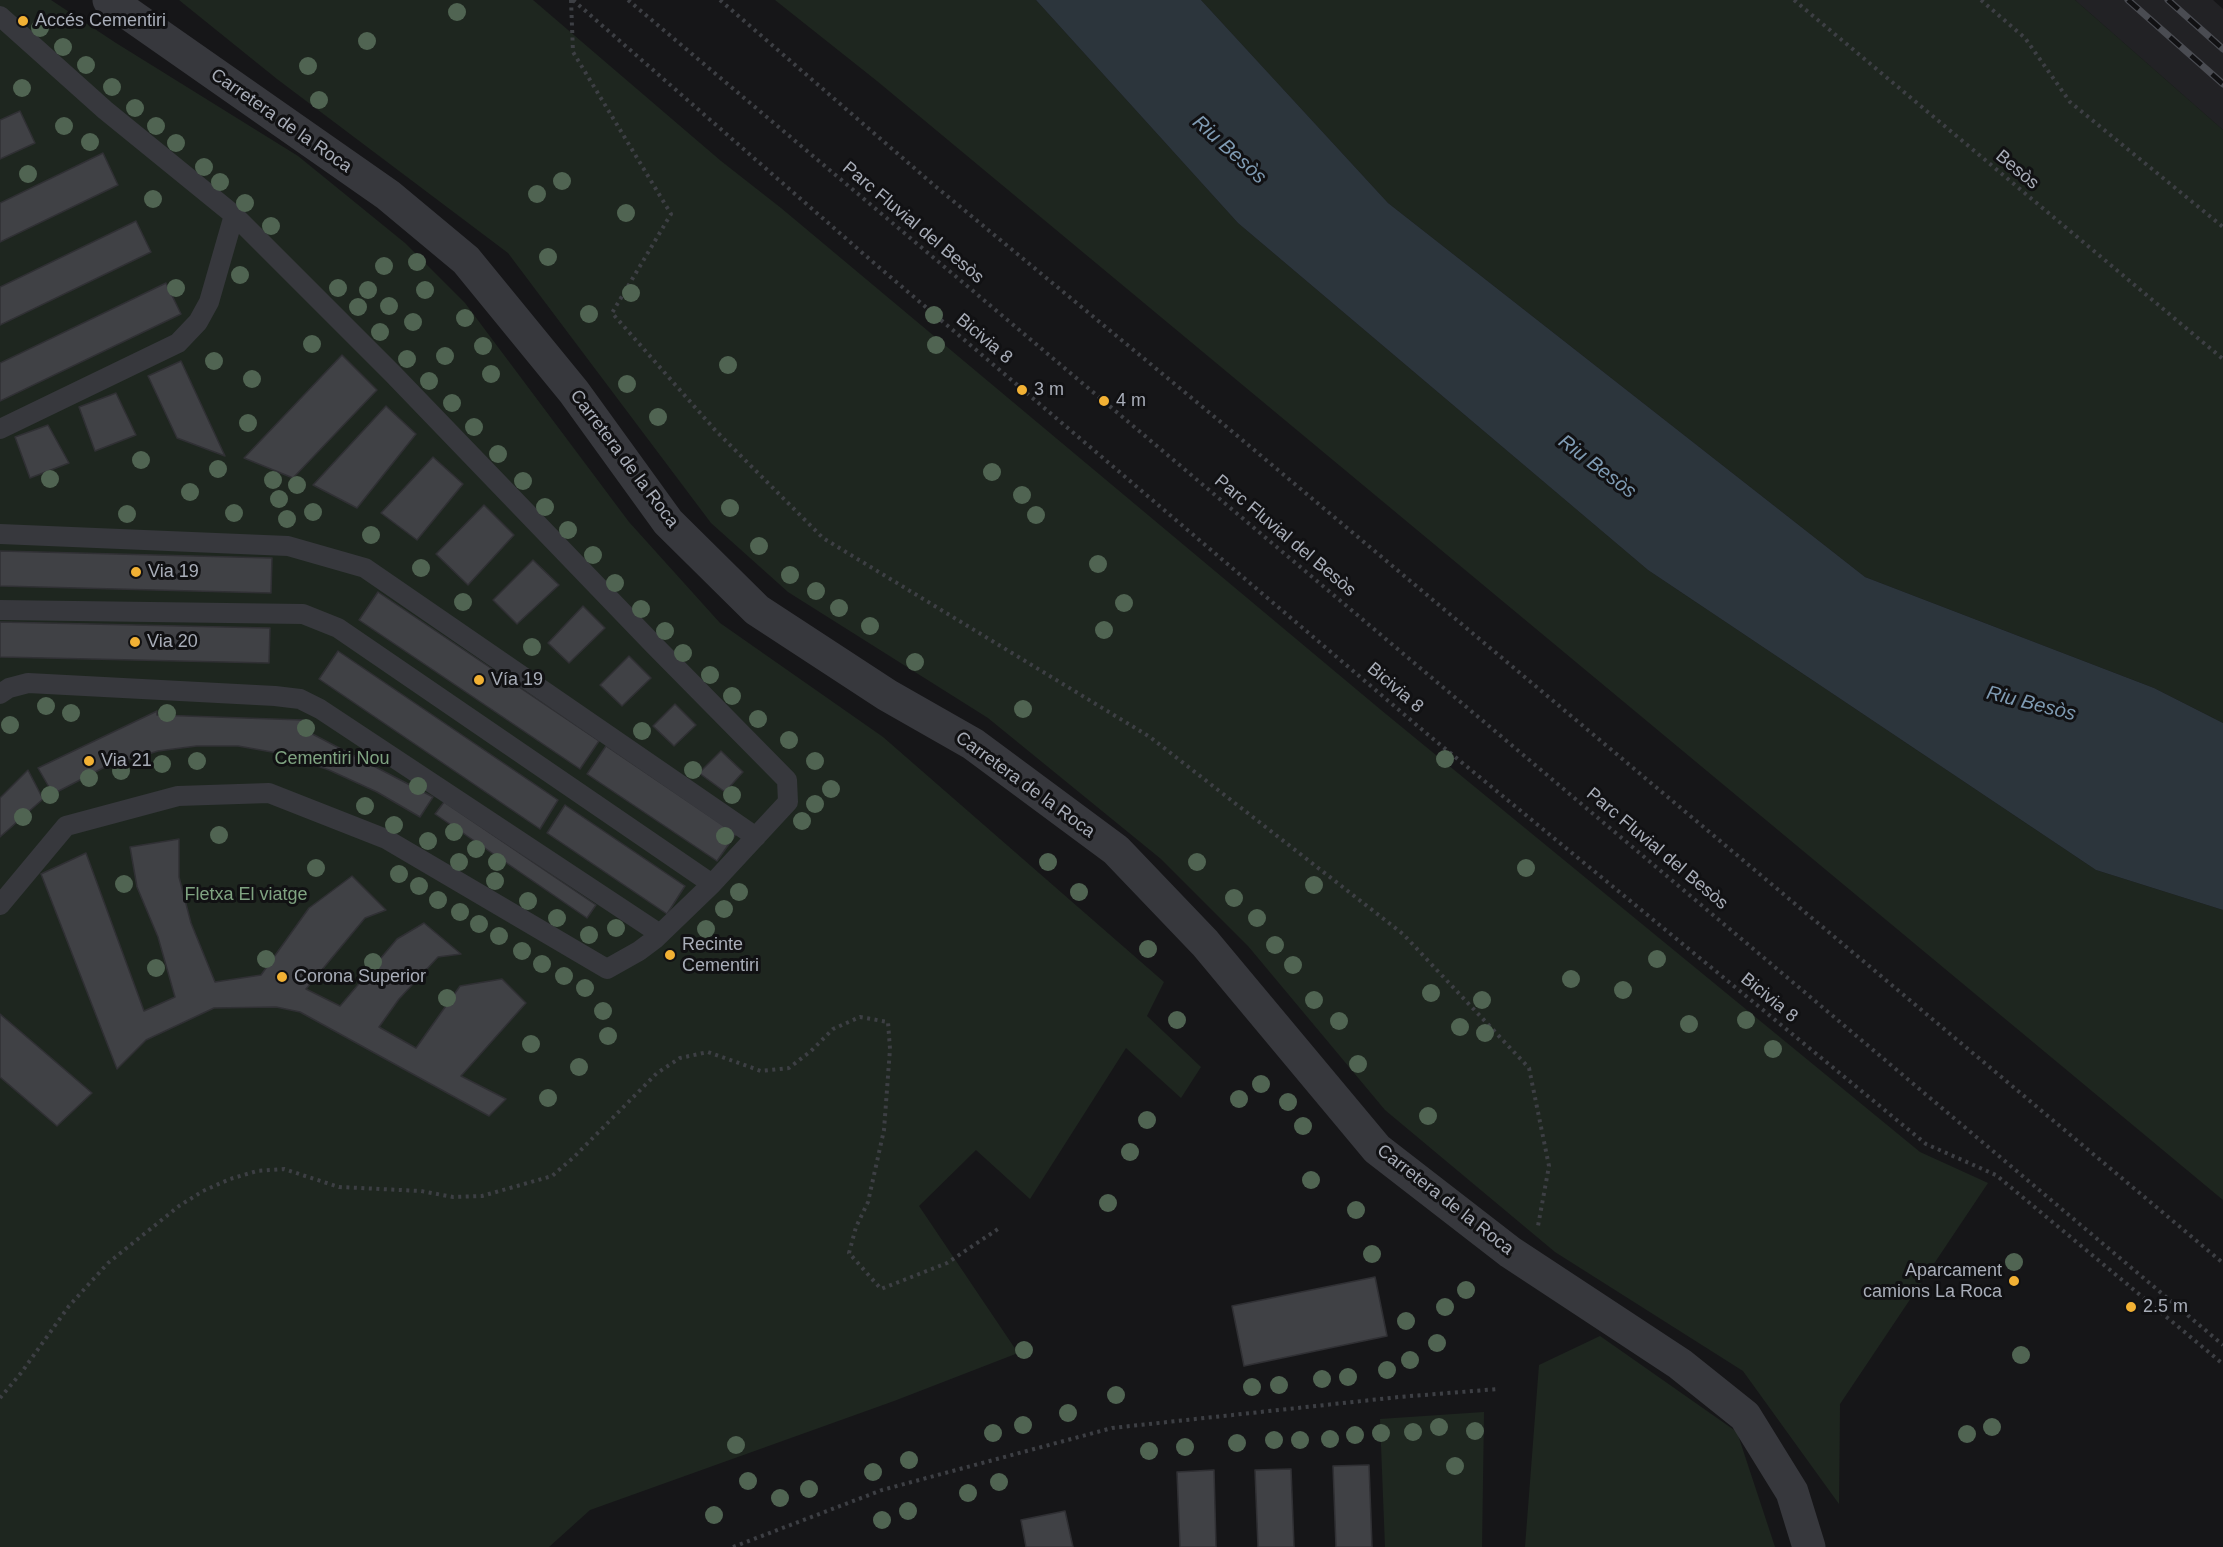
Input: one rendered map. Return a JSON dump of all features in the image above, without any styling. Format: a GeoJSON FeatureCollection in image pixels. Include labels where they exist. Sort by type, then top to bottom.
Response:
{"type":"FeatureCollection","features":[{"type":"Feature","properties":{"kind":"street","name":"Carretera de la Roca"},"geometry":{"type":"LineString","coordinates":[[109,0],[388,195],[466,261],[574,392],[668,522],[757,610],[887,695],[973,744],[1116,850],[1205,943],[1377,1149],[1510,1251],[1680,1364],[1745,1416],[1792,1492],[1809,1547]]}},
{"type":"Feature","properties":{"kind":"lane"},"geometry":{"type":"LineString","coordinates":[[0,16],[105,110],[234,214],[393,374],[787,780],[788,802],[712,884],[660,934],[639,951],[607,969],[386,839],[269,793],[178,796],[66,826],[0,905]]}},
{"type":"Feature","properties":{"kind":"lane"},"geometry":{"type":"LineString","coordinates":[[0,429],[178,343],[198,322],[209,302],[234,214]]}},
{"type":"Feature","properties":{"kind":"lane"},"geometry":{"type":"LineString","coordinates":[[0,534],[288,546],[365,568],[756,837]]}},
{"type":"Feature","properties":{"kind":"lane"},"geometry":{"type":"LineString","coordinates":[[0,610],[303,614],[338,628],[712,884]]}},
{"type":"Feature","properties":{"kind":"lane"},"geometry":{"type":"LineString","coordinates":[[0,694],[9,688],[28,683],[300,699],[660,934]]}},
{"type":"Feature","properties":{"kind":"path"},"geometry":{"type":"LineString","coordinates":[[572,0],[573,52],[671,214],[612,313],[716,431],[824,538],[1150,737],[1403,934],[1529,1068],[1549,1166],[1537,1233]]}},
{"type":"Feature","properties":{"kind":"path","name":"Bicivia 8"},"geometry":{"type":"LineString","coordinates":[[572,0],[874,263],[1445,748],[1926,1144],[1996,1175],[2223,1364]]}},
{"type":"Feature","properties":{"kind":"path","name":"Parc Fluvial del Besòs"},"geometry":{"type":"LineString","coordinates":[[628,0],[2223,1345]]}},
{"type":"Feature","properties":{"kind":"path"},"geometry":{"type":"LineString","coordinates":[[720,0],[934,186],[1228,428],[2223,1263]]}},
{"type":"Feature","properties":{"kind":"path","name":"Besòs"},"geometry":{"type":"LineString","coordinates":[[1794,0],[2223,359]]}},
{"type":"Feature","properties":{"kind":"path"},"geometry":{"type":"LineString","coordinates":[[1982,0],[2025,38],[2070,102],[2223,227]]}},
{"type":"Feature","properties":{"kind":"path"},"geometry":{"type":"LineString","coordinates":[[0,1398],[21,1373],[69,1306],[108,1263],[179,1206],[203,1191],[230,1179],[258,1171],[284,1169],[339,1187],[421,1191],[453,1197],[482,1196],[552,1176],[574,1157],[657,1073],[680,1058],[708,1053],[761,1071],[789,1068],[811,1051],[833,1029],[860,1017],[888,1022],[889,1075],[884,1130],[868,1202],[856,1227],[849,1253],[880,1289],[947,1263],[998,1229]]}},
{"type":"Feature","properties":{"kind":"path"},"geometry":{"type":"LineString","coordinates":[[733,1547],[882,1490],[1112,1428],[1399,1397],[1498,1389]]}},
{"type":"Feature","properties":{"kind":"shaded area"},"geometry":{"type":"Polygon","coordinates":[[[2075,0],[2213,0],[2223,9],[2223,130],[2075,0]]]}},
{"type":"Feature","properties":{"kind":"green space"},"geometry":{"type":"Polygon","coordinates":[[[0,0],[51,0],[298,156],[405,243],[465,303],[629,522],[720,623],[883,737],[1164,982],[1147,1016],[1201,1067],[1181,1098],[1126,1048],[1030,1199],[976,1150],[919,1206],[1018,1353],[894,1401],[590,1510],[549,1547],[0,1547],[0,0]]]}},
{"type":"Feature","properties":{"kind":"green space"},"geometry":{"type":"Polygon","coordinates":[[[179,0],[533,0],[721,161],[781,208],[1381,710],[1920,1152],[1988,1183],[1840,1404],[1839,1504],[1743,1371],[1555,1252],[1385,1110],[1248,946],[1161,859],[988,718],[788,592],[711,523],[508,253],[277,79],[179,0]]]}},
{"type":"Feature","properties":{"kind":"green space"},"geometry":{"type":"Polygon","coordinates":[[[775,0],[1036,0],[1238,223],[1648,570],[2096,870],[2223,910],[2223,1200],[877,81],[775,0]]]}},
{"type":"Feature","properties":{"kind":"green space"},"geometry":{"type":"Polygon","coordinates":[[[1201,0],[2075,0],[2223,130],[2223,723],[2154,688],[1865,577],[1388,203],[1201,0]]]}},
{"type":"Feature","properties":{"kind":"green space"},"geometry":{"type":"Polygon","coordinates":[[[1600,1336],[1737,1432],[1775,1547],[1525,1547],[1539,1365],[1600,1336]]]}},
{"type":"Feature","properties":{"kind":"green space"},"geometry":{"type":"Polygon","coordinates":[[[1484,1412],[1482,1547],[1385,1547],[1380,1419],[1484,1412]]]}},
{"type":"Feature","properties":{"kind":"water","name":"Riu Besòs"},"geometry":{"type":"Polygon","coordinates":[[[1036,0],[1201,0],[1388,203],[1865,577],[2154,688],[2223,723],[2223,910],[2096,870],[1648,570],[1238,223],[1036,0]]]}},
{"type":"Feature","properties":{"kind":"building"},"geometry":{"type":"Polygon","coordinates":[[[20,111],[35,143],[0,159],[0,120],[20,111]]]}},
{"type":"Feature","properties":{"kind":"building"},"geometry":{"type":"Polygon","coordinates":[[[103,153],[118,185],[0,242],[0,203],[103,153]]]}},
{"type":"Feature","properties":{"kind":"building"},"geometry":{"type":"Polygon","coordinates":[[[136,221],[151,252],[0,325],[0,287],[136,221]]]}},
{"type":"Feature","properties":{"kind":"building"},"geometry":{"type":"Polygon","coordinates":[[[166,283],[181,314],[0,401],[0,363],[166,283]]]}},
{"type":"Feature","properties":{"kind":"building"},"geometry":{"type":"Polygon","coordinates":[[[342,355],[377,390],[293,478],[244,458],[342,355]]]}},
{"type":"Feature","properties":{"kind":"building"},"geometry":{"type":"Polygon","coordinates":[[[181,361],[225,456],[177,438],[148,376],[181,361]]]}},
{"type":"Feature","properties":{"kind":"building"},"geometry":{"type":"Polygon","coordinates":[[[116,393],[136,435],[95,451],[79,407],[116,393]]]}},
{"type":"Feature","properties":{"kind":"building"},"geometry":{"type":"Polygon","coordinates":[[[386,406],[416,434],[357,508],[313,485],[386,406]]]}},
{"type":"Feature","properties":{"kind":"building"},"geometry":{"type":"Polygon","coordinates":[[[48,425],[69,463],[30,478],[15,437],[48,425]]]}},
{"type":"Feature","properties":{"kind":"building"},"geometry":{"type":"Polygon","coordinates":[[[433,457],[463,484],[417,540],[381,513],[433,457]]]}},
{"type":"Feature","properties":{"kind":"building"},"geometry":{"type":"Polygon","coordinates":[[[484,505],[514,535],[468,585],[436,554],[484,505]]]}},
{"type":"Feature","properties":{"kind":"building","name":"Via 19"},"geometry":{"type":"Polygon","coordinates":[[[0,551],[272,558],[271,593],[0,586],[0,551]]]}},
{"type":"Feature","properties":{"kind":"building"},"geometry":{"type":"Polygon","coordinates":[[[533,560],[559,585],[517,624],[493,600],[533,560]]]}},
{"type":"Feature","properties":{"kind":"building","name":"Vía 19"},"geometry":{"type":"Polygon","coordinates":[[[378,592],[599,741],[580,769],[359,620],[378,592]]]}},
{"type":"Feature","properties":{"kind":"building"},"geometry":{"type":"Polygon","coordinates":[[[583,606],[605,628],[569,663],[548,643],[583,606]]]}},
{"type":"Feature","properties":{"kind":"building","name":"Via 20"},"geometry":{"type":"Polygon","coordinates":[[[0,622],[270,628],[269,663],[0,657],[0,622]]]}},
{"type":"Feature","properties":{"kind":"building"},"geometry":{"type":"Polygon","coordinates":[[[338,651],[558,800],[540,829],[319,679],[338,651]]]}},
{"type":"Feature","properties":{"kind":"building"},"geometry":{"type":"Polygon","coordinates":[[[629,656],[651,678],[622,706],[600,685],[629,656]]]}},
{"type":"Feature","properties":{"kind":"building"},"geometry":{"type":"Polygon","coordinates":[[[675,704],[696,725],[674,746],[653,726],[675,704]]]}},
{"type":"Feature","properties":{"kind":"building","name":"Via 21"},"geometry":{"type":"Polygon","coordinates":[[[157,711],[157,715],[303,720],[299,727],[433,797],[420,817],[377,792],[329,770],[283,754],[238,746],[197,746],[158,751],[103,768],[53,794],[38,768],[157,711]]]}},
{"type":"Feature","properties":{"kind":"building"},"geometry":{"type":"Polygon","coordinates":[[[606,746],[736,834],[717,861],[587,774],[606,746]]]}},
{"type":"Feature","properties":{"kind":"building"},"geometry":{"type":"Polygon","coordinates":[[[721,751],[743,772],[725,792],[699,773],[721,751]]]}},
{"type":"Feature","properties":{"kind":"building"},"geometry":{"type":"Polygon","coordinates":[[[28,770],[43,799],[0,837],[0,798],[28,770]]]}},
{"type":"Feature","properties":{"kind":"building"},"geometry":{"type":"Polygon","coordinates":[[[444,802],[596,905],[587,918],[435,814],[444,802]]]}},
{"type":"Feature","properties":{"kind":"building"},"geometry":{"type":"Polygon","coordinates":[[[565,805],[685,886],[667,914],[547,833],[565,805]]]}},
{"type":"Feature","properties":{"kind":"building","name":"Corona Superior"},"geometry":{"type":"Polygon","coordinates":[[[179,839],[179,877],[191,923],[215,982],[261,975],[309,908],[352,876],[386,910],[365,918],[306,989],[340,1006],[397,939],[424,923],[461,954],[438,957],[399,999],[379,1027],[416,1048],[460,986],[502,979],[526,1003],[461,1076],[506,1099],[489,1116],[300,1012],[276,1007],[214,1008],[146,1040],[117,1069],[41,874],[86,853],[144,1011],[175,997],[158,937],[137,887],[130,847],[179,839]]]}},
{"type":"Feature","properties":{"kind":"building"},"geometry":{"type":"Polygon","coordinates":[[[0,1014],[92,1093],[57,1126],[0,1077],[0,1014]]]}},
{"type":"Feature","properties":{"kind":"building"},"geometry":{"type":"Polygon","coordinates":[[[1375,1277],[1387,1336],[1244,1366],[1232,1306],[1375,1277]]]}},
{"type":"Feature","properties":{"kind":"building"},"geometry":{"type":"Polygon","coordinates":[[[1369,1465],[1372,1547],[1336,1547],[1333,1466],[1369,1465]]]}},
{"type":"Feature","properties":{"kind":"building"},"geometry":{"type":"Polygon","coordinates":[[[1291,1469],[1294,1547],[1258,1547],[1255,1470],[1291,1469]]]}},
{"type":"Feature","properties":{"kind":"building"},"geometry":{"type":"Polygon","coordinates":[[[1214,1470],[1216,1547],[1180,1547],[1177,1472],[1214,1470]]]}},
{"type":"Feature","properties":{"kind":"building"},"geometry":{"type":"Polygon","coordinates":[[[1065,1511],[1073,1547],[1026,1547],[1021,1520],[1065,1511]]]}},
{"type":"Feature","properties":{"kind":"railway"},"geometry":{"type":"LineString","coordinates":[[2128,0],[2223,84]]}},
{"type":"Feature","properties":{"kind":"railway"},"geometry":{"type":"LineString","coordinates":[[2168,0],[2223,49]]}},
{"type":"Feature","properties":{"kind":"place","name":"Accés Cementiri"},"geometry":{"type":"Point","coordinates":[23,21]}},
{"type":"Feature","properties":{"kind":"place","name":"3 m"},"geometry":{"type":"Point","coordinates":[1022,390]}},
{"type":"Feature","properties":{"kind":"place","name":"4 m"},"geometry":{"type":"Point","coordinates":[1104,401]}},
{"type":"Feature","properties":{"kind":"place","name":"Via 19"},"geometry":{"type":"Point","coordinates":[136,572]}},
{"type":"Feature","properties":{"kind":"place","name":"Via 20"},"geometry":{"type":"Point","coordinates":[135,642]}},
{"type":"Feature","properties":{"kind":"place","name":"Vía 19"},"geometry":{"type":"Point","coordinates":[479,680]}},
{"type":"Feature","properties":{"kind":"place","name":"Via 21"},"geometry":{"type":"Point","coordinates":[89,761]}},
{"type":"Feature","properties":{"kind":"place","name":"Recinte Cementiri"},"geometry":{"type":"Point","coordinates":[670,955]}},
{"type":"Feature","properties":{"kind":"place","name":"Corona Superior"},"geometry":{"type":"Point","coordinates":[282,977]}},
{"type":"Feature","properties":{"kind":"place","name":"Aparcament camions La Roca"},"geometry":{"type":"Point","coordinates":[2014,1281]}},
{"type":"Feature","properties":{"kind":"place","name":"2.5 m"},"geometry":{"type":"Point","coordinates":[2131,1307]}},
{"type":"Feature","properties":{"kind":"park label","name":"Cementiri Nou"},"geometry":{"type":"Point","coordinates":[332,759]}},
{"type":"Feature","properties":{"kind":"park label","name":"Fletxa El viatge"},"geometry":{"type":"Point","coordinates":[246,895]}}]}
